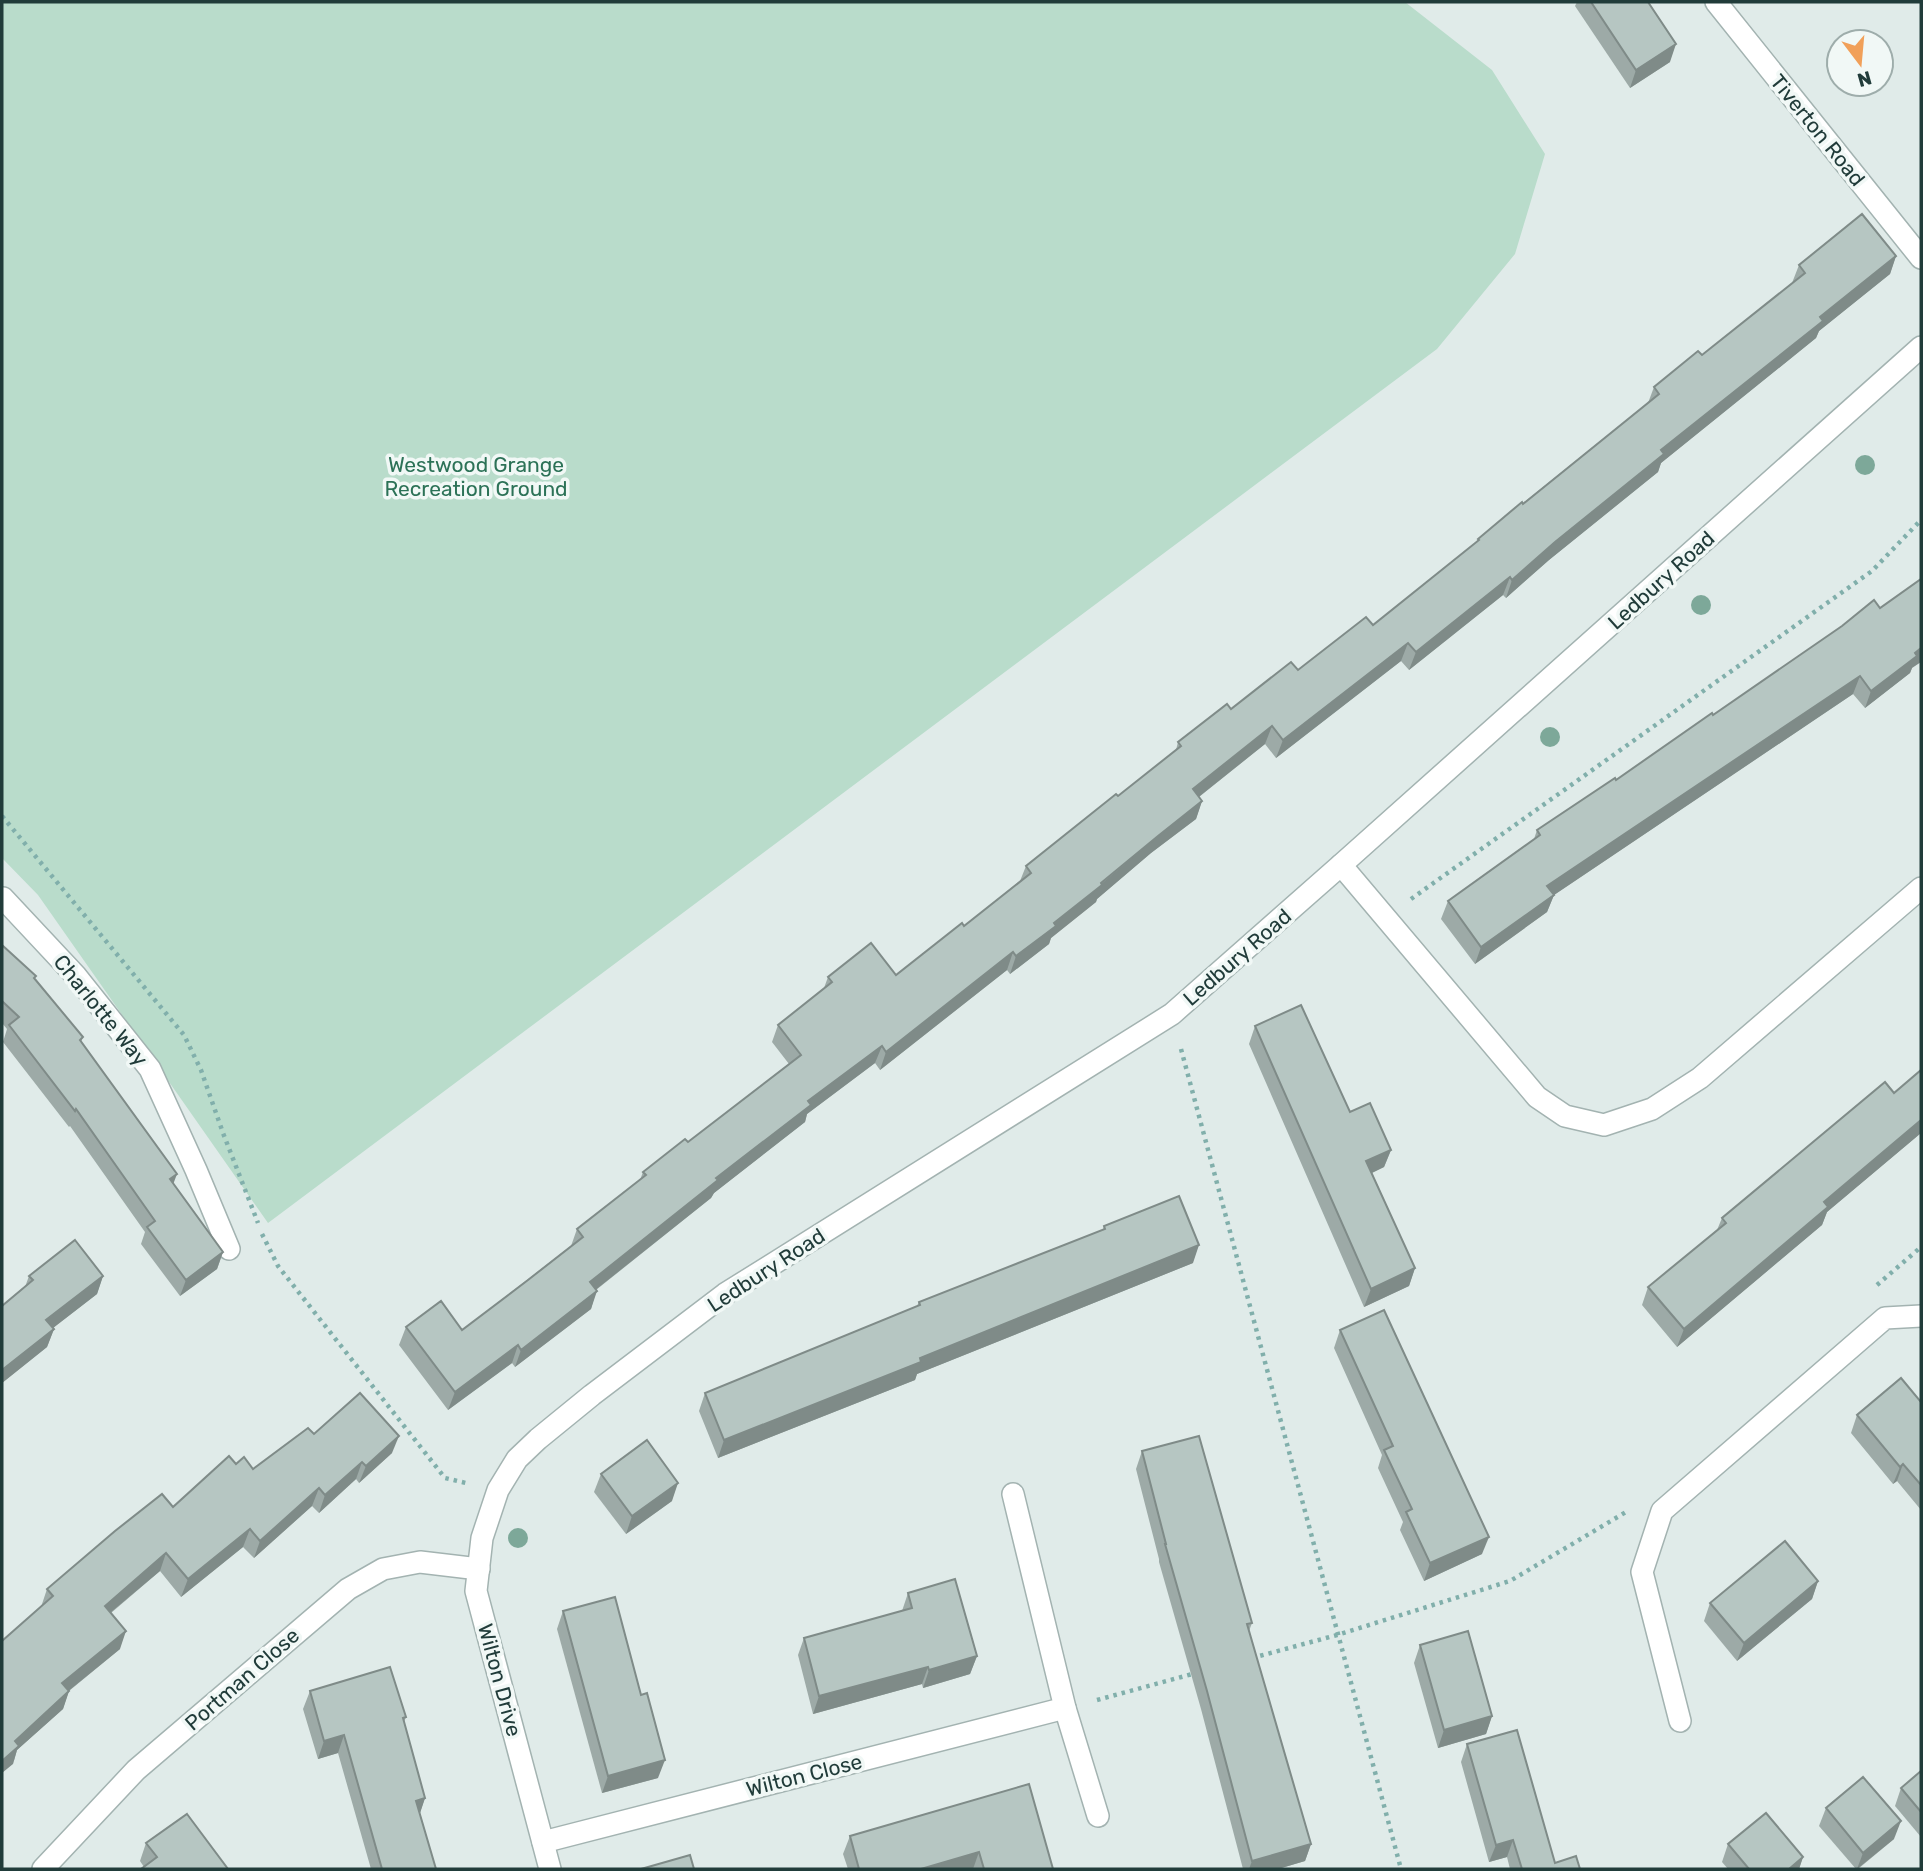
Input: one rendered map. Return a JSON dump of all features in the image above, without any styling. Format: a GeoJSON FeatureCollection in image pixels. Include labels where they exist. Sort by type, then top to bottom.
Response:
{"type":"FeatureCollection","features":[{"type":"Feature","properties":{"kind":"street","name":"Tiverton Road"},"geometry":{"type":"LineString","coordinates":[[1716,2],[1921,258]]}},
{"type":"Feature","properties":{"kind":"street","name":"Ledbury Road"},"geometry":{"type":"LineString","coordinates":[[498,1490],[517,1459],[538,1439],[725,1294],[1172,1014],[1921,347]]}},
{"type":"Feature","properties":{"kind":"street"},"geometry":{"type":"LineString","coordinates":[[1341,866],[1537,1097],[1565,1116],[1604,1125],[1652,1109],[1700,1078],[1921,888]]}},
{"type":"Feature","properties":{"kind":"street","name":"Charlotte Way"},"geometry":{"type":"LineString","coordinates":[[2,898],[76,976],[150,1069],[229,1250]]}},
{"type":"Feature","properties":{"kind":"street"},"geometry":{"type":"LineString","coordinates":[[1680,1721],[1642,1572],[1662,1510],[1885,1318],[1921,1316]]}},
{"type":"Feature","properties":{"kind":"street","name":"Wilton Drive"},"geometry":{"type":"LineString","coordinates":[[498,1490],[482,1538],[476,1591],[550,1869]]}},
{"type":"Feature","properties":{"kind":"street"},"geometry":{"type":"LineString","coordinates":[[1013,1494],[1065,1708],[1098,1816]]}},
{"type":"Feature","properties":{"kind":"street","name":"Portman Close"},"geometry":{"type":"LineString","coordinates":[[43,1869],[136,1770],[348,1589],[383,1569],[420,1562],[479,1569]]}},
{"type":"Feature","properties":{"kind":"street","name":"Wilton Close"},"geometry":{"type":"LineString","coordinates":[[543,1842],[1065,1708]]}},
{"type":"Feature","properties":{"kind":"path"},"geometry":{"type":"LineString","coordinates":[[1385,918],[1872,571],[1921,520]]}},
{"type":"Feature","properties":{"kind":"path"},"geometry":{"type":"LineString","coordinates":[[2,816],[184,1035],[201,1070],[265,1243],[278,1266],[445,1478],[498,1490]]}},
{"type":"Feature","properties":{"kind":"path"},"geometry":{"type":"LineString","coordinates":[[1172,1014],[1401,1869]]}},
{"type":"Feature","properties":{"kind":"path"},"geometry":{"type":"LineString","coordinates":[[1246,1659],[1337,1635],[1510,1581],[1633,1507],[1662,1510]]}},
{"type":"Feature","properties":{"kind":"path"},"geometry":{"type":"LineString","coordinates":[[1065,1708],[1208,1670]]}},
{"type":"Feature","properties":{"kind":"green space","name":"Westwood Grange Recreation Ground"},"geometry":{"type":"Polygon","coordinates":[[[2,2],[1405,2],[1492,70],[1545,154],[1515,254],[1437,349],[268,1223],[38,895],[2,858],[2,2]]]}},
{"type":"Feature","properties":{"kind":"building"},"geometry":{"type":"Polygon","coordinates":[[[1591,2],[1648,2],[1676,44],[1636,70],[1591,2]]]}},
{"type":"Feature","properties":{"kind":"building"},"geometry":{"type":"Polygon","coordinates":[[[1862,214],[1896,256],[1820,317],[1823,321],[1661,450],[1664,454],[1512,580],[1510,577],[1416,652],[1408,643],[1283,740],[1272,726],[1193,789],[1202,801],[1054,923],[1056,926],[1016,956],[1013,952],[886,1052],[882,1046],[808,1101],[811,1105],[716,1178],[718,1180],[590,1282],[597,1291],[521,1350],[518,1345],[455,1392],[406,1327],[441,1301],[462,1330],[528,1280],[583,1237],[577,1229],[646,1175],[643,1172],[685,1139],[688,1142],[801,1055],[778,1025],[832,982],[828,977],[871,943],[896,975],[1031,873],[1026,866],[1181,746],[1178,742],[1227,704],[1231,709],[1291,662],[1298,670],[1366,617],[1373,625],[1659,394],[1654,387],[1698,351],[1702,355],[1805,273],[1799,265],[1862,214]]]}},
{"type":"Feature","properties":{"kind":"building"},"geometry":{"type":"Polygon","coordinates":[[[1921,579],[1921,648],[1915,653],[1917,656],[1871,691],[1860,676],[1547,886],[1554,895],[1481,947],[1448,901],[1540,835],[1537,830],[1615,778],[1616,780],[1712,713],[1713,715],[1842,626],[1874,600],[1880,608],[1921,579]]]}},
{"type":"Feature","properties":{"kind":"building"},"geometry":{"type":"Polygon","coordinates":[[[2,945],[36,976],[34,978],[83,1037],[80,1040],[177,1174],[170,1179],[223,1252],[186,1280],[147,1227],[155,1221],[76,1109],[75,1111],[9,1025],[19,1017],[2,1001],[2,945]]]}},
{"type":"Feature","properties":{"kind":"building"},"geometry":{"type":"Polygon","coordinates":[[[1301,1005],[1350,1112],[1370,1103],[1391,1150],[1366,1161],[1415,1268],[1371,1289],[1255,1026],[1301,1005]]]}},
{"type":"Feature","properties":{"kind":"building"},"geometry":{"type":"Polygon","coordinates":[[[1921,1070],[1921,1120],[1824,1202],[1828,1207],[1684,1329],[1648,1287],[1726,1223],[1722,1218],[1885,1082],[1894,1093],[1921,1070]]]}},
{"type":"Feature","properties":{"kind":"building"},"geometry":{"type":"Polygon","coordinates":[[[1179,1196],[1199,1245],[920,1358],[921,1362],[724,1440],[705,1393],[1179,1196]]]}},
{"type":"Feature","properties":{"kind":"building"},"geometry":{"type":"Polygon","coordinates":[[[75,1240],[103,1276],[46,1320],[54,1329],[2,1370],[2,1306],[33,1280],[29,1276],[75,1240]]]}},
{"type":"Feature","properties":{"kind":"building"},"geometry":{"type":"Polygon","coordinates":[[[1384,1310],[1489,1537],[1430,1563],[1406,1512],[1412,1509],[1384,1450],[1393,1446],[1340,1330],[1384,1310]]]}},
{"type":"Feature","properties":{"kind":"building"},"geometry":{"type":"Polygon","coordinates":[[[1901,1378],[1921,1402],[1921,1485],[1903,1464],[1900,1467],[1857,1415],[1901,1378]]]}},
{"type":"Feature","properties":{"kind":"building"},"geometry":{"type":"Polygon","coordinates":[[[360,1393],[399,1436],[366,1466],[362,1462],[325,1495],[319,1488],[260,1541],[250,1529],[188,1579],[166,1553],[105,1606],[126,1631],[62,1683],[69,1691],[15,1741],[19,1746],[2,1761],[2,1641],[53,1596],[47,1589],[162,1494],[173,1507],[229,1456],[236,1464],[244,1457],[253,1469],[308,1428],[314,1434],[360,1393]]]}},
{"type":"Feature","properties":{"kind":"building"},"geometry":{"type":"Polygon","coordinates":[[[1199,1436],[1252,1623],[1247,1624],[1311,1844],[1252,1861],[1142,1451],[1199,1436]]]}},
{"type":"Feature","properties":{"kind":"building"},"geometry":{"type":"Polygon","coordinates":[[[647,1440],[678,1483],[632,1516],[601,1474],[647,1440]]]}},
{"type":"Feature","properties":{"kind":"building"},"geometry":{"type":"Polygon","coordinates":[[[1785,1541],[1818,1581],[1744,1643],[1710,1603],[1785,1541]]]}},
{"type":"Feature","properties":{"kind":"building"},"geometry":{"type":"Polygon","coordinates":[[[955,1579],[977,1656],[819,1696],[804,1638],[912,1608],[908,1593],[955,1579]]]}},
{"type":"Feature","properties":{"kind":"building"},"geometry":{"type":"Polygon","coordinates":[[[615,1597],[641,1695],[647,1693],[665,1760],[608,1776],[563,1611],[615,1597]]]}},
{"type":"Feature","properties":{"kind":"building"},"geometry":{"type":"Polygon","coordinates":[[[1468,1631],[1492,1716],[1444,1730],[1420,1645],[1468,1631]]]}},
{"type":"Feature","properties":{"kind":"building"},"geometry":{"type":"Polygon","coordinates":[[[390,1667],[406,1717],[403,1718],[425,1798],[416,1801],[436,1869],[382,1869],[344,1735],[324,1741],[310,1691],[390,1667]]]}},
{"type":"Feature","properties":{"kind":"building"},"geometry":{"type":"Polygon","coordinates":[[[1517,1730],[1555,1863],[1576,1856],[1580,1869],[1522,1869],[1513,1840],[1496,1845],[1467,1744],[1517,1730]]]}},
{"type":"Feature","properties":{"kind":"building"},"geometry":{"type":"Polygon","coordinates":[[[1921,1771],[1921,1812],[1901,1788],[1921,1771]]]}},
{"type":"Feature","properties":{"kind":"building"},"geometry":{"type":"Polygon","coordinates":[[[1863,1777],[1901,1821],[1863,1853],[1826,1808],[1863,1777]]]}},
{"type":"Feature","properties":{"kind":"building"},"geometry":{"type":"Polygon","coordinates":[[[1029,1784],[1053,1869],[984,1869],[979,1852],[921,1869],[859,1869],[850,1836],[1029,1784]]]}},
{"type":"Feature","properties":{"kind":"building"},"geometry":{"type":"Polygon","coordinates":[[[1766,1813],[1803,1857],[1789,1869],[1749,1869],[1728,1844],[1766,1813]]]}},
{"type":"Feature","properties":{"kind":"building"},"geometry":{"type":"Polygon","coordinates":[[[187,1814],[228,1869],[141,1869],[157,1857],[146,1843],[187,1814]]]}},
{"type":"Feature","properties":{"kind":"building"},"geometry":{"type":"Polygon","coordinates":[[[690,1855],[694,1869],[641,1869],[690,1855]]]}}]}
